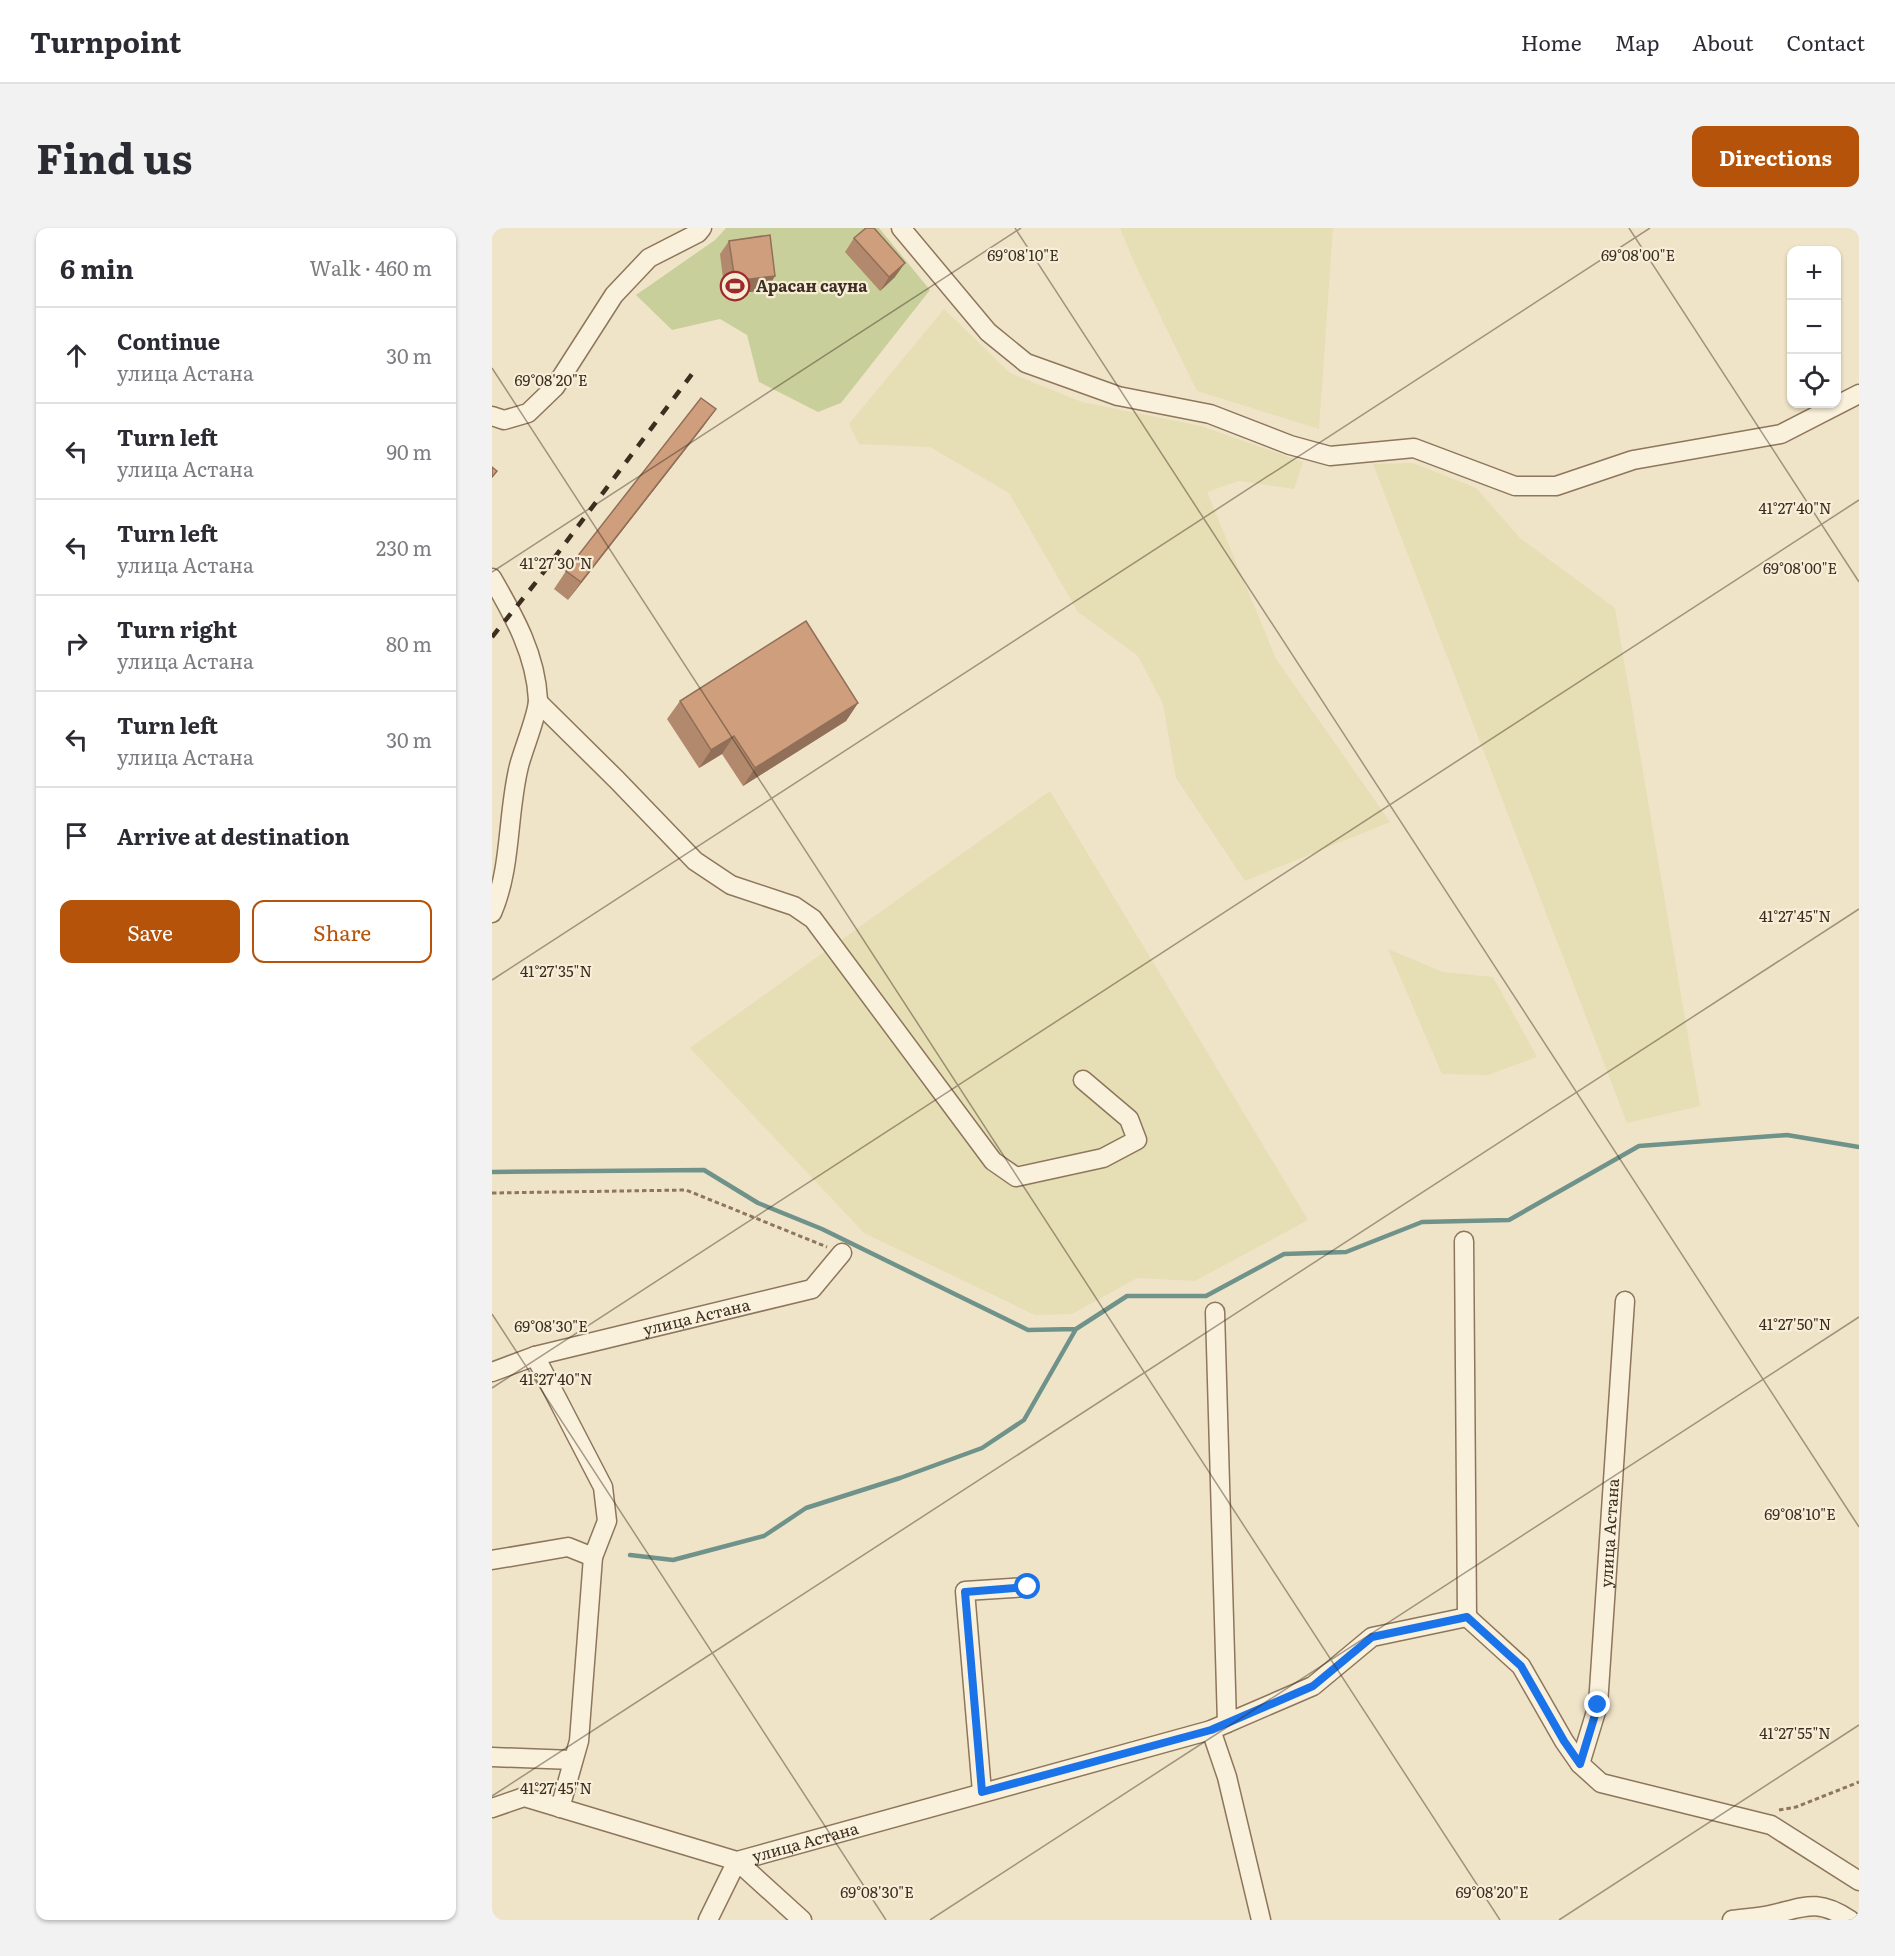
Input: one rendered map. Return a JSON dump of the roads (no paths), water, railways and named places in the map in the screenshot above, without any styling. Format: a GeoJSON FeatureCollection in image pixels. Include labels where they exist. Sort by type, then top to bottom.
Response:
{"type":"FeatureCollection","features":[{"type":"Feature","properties":{"kind":"street"},"geometry":{"type":"LineString","coordinates":[[492,416],[504,420],[528,413],[555,387],[614,295],[649,258],[702,228]]}},
{"type":"Feature","properties":{"kind":"street"},"geometry":{"type":"LineString","coordinates":[[901,228],[988,332],[1026,363],[1118,396],[1210,414],[1290,445],[1330,456],[1414,448],[1515,486],[1556,486],[1633,460],[1781,434],[1859,394]]}},
{"type":"Feature","properties":{"kind":"street"},"geometry":{"type":"LineString","coordinates":[[492,578],[512,612],[530,652],[538,702],[519,768],[501,893],[492,913]]}},
{"type":"Feature","properties":{"kind":"street"},"geometry":{"type":"LineString","coordinates":[[538,702],[695,861],[731,885],[794,906],[813,919],[993,1161],[1016,1178],[1103,1158],[1137,1140],[1129,1119],[1083,1080]]}},
{"type":"Feature","properties":{"kind":"street"},"geometry":{"type":"LineString","coordinates":[[1464,1240],[1467,1617],[1521,1666],[1564,1741],[1580,1764],[1601,1783],[1771,1825],[1859,1881]]}},
{"type":"Feature","properties":{"kind":"street","name":"улица Астана"},"geometry":{"type":"LineString","coordinates":[[492,1372],[535,1356],[812,1289],[842,1253]]}},
{"type":"Feature","properties":{"kind":"street","name":"улица Астана"},"geometry":{"type":"LineString","coordinates":[[1580,1764],[1598,1705],[1625,1301]]}},
{"type":"Feature","properties":{"kind":"street"},"geometry":{"type":"LineString","coordinates":[[1215,1312],[1219,1726],[1227,1777],[1261,1920]]}},
{"type":"Feature","properties":{"kind":"street"},"geometry":{"type":"LineString","coordinates":[[535,1356],[603,1487],[607,1521],[593,1557],[579,1741],[560,1808]]}},
{"type":"Feature","properties":{"kind":"street"},"geometry":{"type":"LineString","coordinates":[[492,1560],[568,1547],[593,1557]]}},
{"type":"Feature","properties":{"kind":"street"},"geometry":{"type":"LineString","coordinates":[[982,1792],[965,1592],[1028,1587]]}},
{"type":"Feature","properties":{"kind":"street","name":"улица Астана"},"geometry":{"type":"LineString","coordinates":[[492,1808],[524,1797],[737,1861],[1219,1726],[1313,1686],[1372,1637],[1467,1617]]}},
{"type":"Feature","properties":{"kind":"street"},"geometry":{"type":"LineString","coordinates":[[492,1757],[573,1760]]}},
{"type":"Feature","properties":{"kind":"street"},"geometry":{"type":"LineString","coordinates":[[708,1920],[737,1861],[802,1920]]}},
{"type":"Feature","properties":{"kind":"street"},"geometry":{"type":"LineString","coordinates":[[1732,1920],[1768,1915],[1790,1915],[1807,1905],[1835,1910],[1850,1920]]}},
{"type":"Feature","properties":{"kind":"waterway"},"geometry":{"type":"LineString","coordinates":[[630,1555],[673,1560],[764,1536],[806,1508],[900,1478],[982,1448],[1024,1420],[1076,1329],[1127,1296],[1206,1296],[1284,1254],[1346,1252],[1422,1222],[1509,1220],[1639,1146],[1787,1135],[1859,1147]]}},
{"type":"Feature","properties":{"kind":"waterway"},"geometry":{"type":"LineString","coordinates":[[492,1172],[704,1170],[758,1203],[822,1229],[1028,1330],[1076,1329]]}},
{"type":"Feature","properties":{"kind":"railway"},"geometry":{"type":"LineString","coordinates":[[492,637],[537,581],[692,374]]}},
{"type":"Feature","properties":{"kind":"place","name":"Арасан сауна"},"geometry":{"type":"Point","coordinates":[735,286]}}]}
